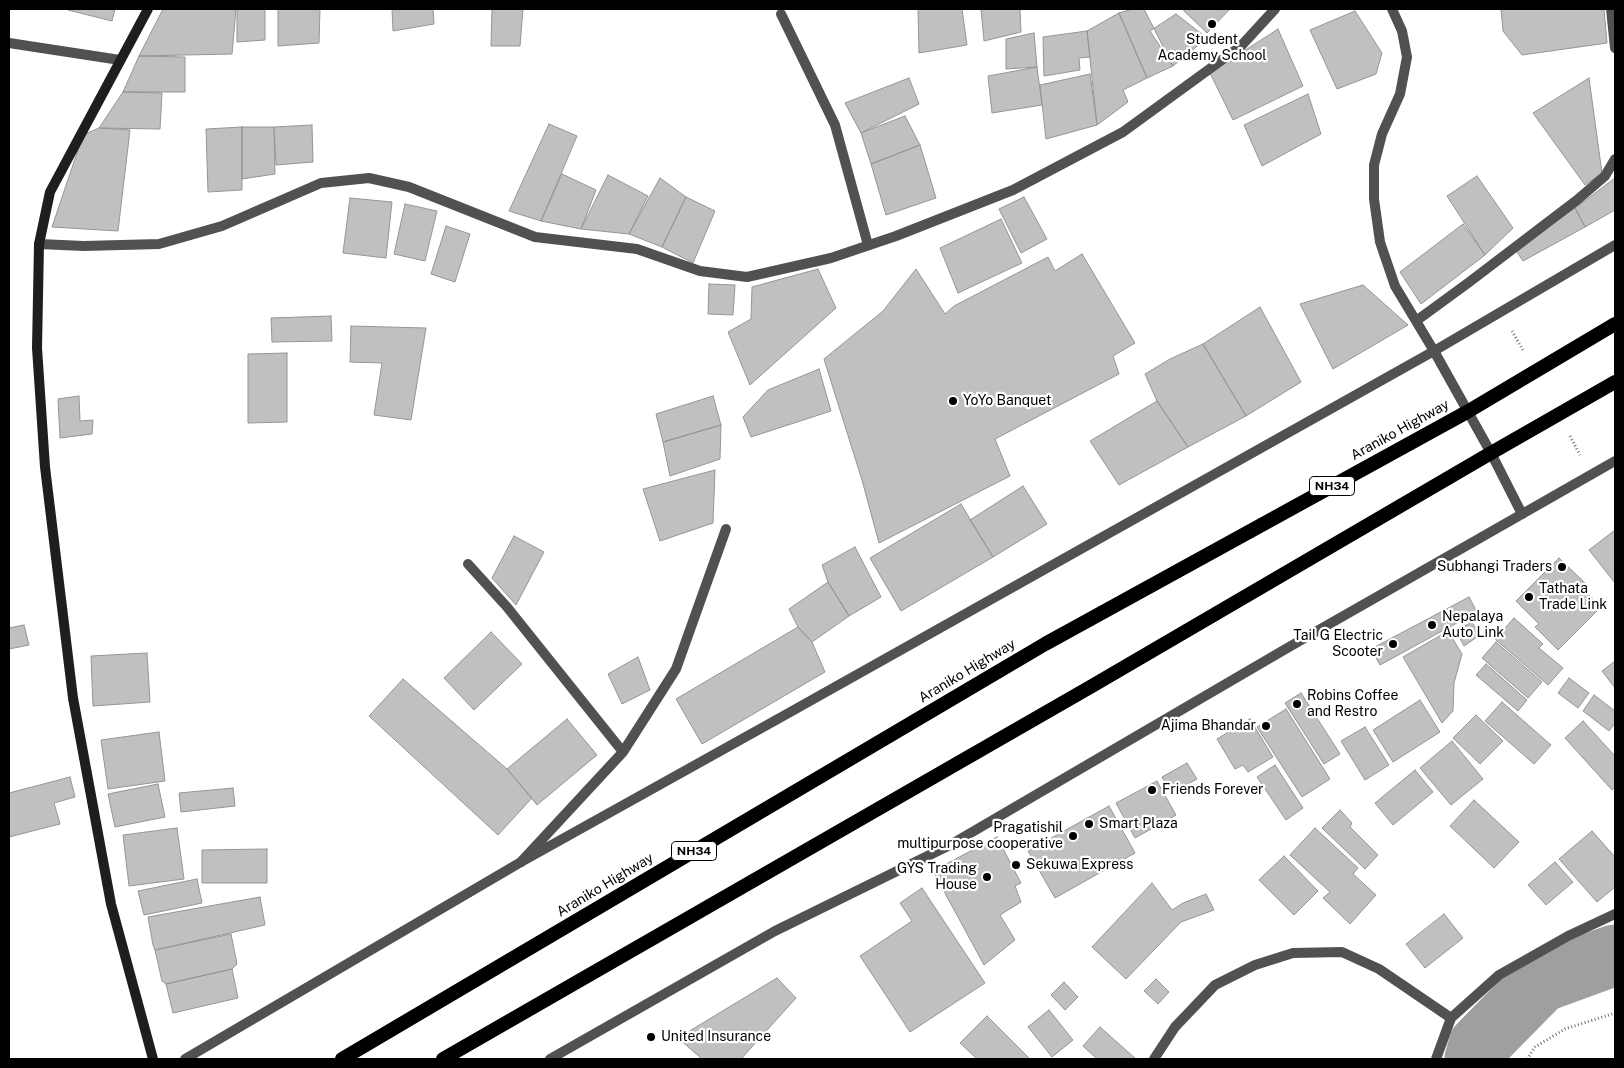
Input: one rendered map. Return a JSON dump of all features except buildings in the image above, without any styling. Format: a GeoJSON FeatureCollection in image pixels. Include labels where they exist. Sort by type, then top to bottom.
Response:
{"type":"FeatureCollection","features":[{"type":"Feature","properties":{"kind":"highway","name":"Araniko Highway"},"geometry":{"type":"LineString","coordinates":[[342,1059],[1045,644],[1467,412],[1615,324]]}},
{"type":"Feature","properties":{"kind":"highway"},"geometry":{"type":"LineString","coordinates":[[443,1059],[1092,686],[1615,382]]}},
{"type":"Feature","properties":{"kind":"main road"},"geometry":{"type":"LineString","coordinates":[[148,9],[50,192],[39,244],[37,348],[45,467],[73,698],[111,904],[153,1059]]}},
{"type":"Feature","properties":{"kind":"street"},"geometry":{"type":"LineString","coordinates":[[39,244],[84,246],[160,244],[222,226],[321,183],[368,178],[409,187],[535,238],[638,249],[700,271],[748,277],[831,258],[896,236],[1014,190],[1123,132],[1241,46],[1275,9]]}},
{"type":"Feature","properties":{"kind":"street"},"geometry":{"type":"LineString","coordinates":[[1392,9],[1402,31],[1407,57],[1400,94],[1382,134],[1374,165],[1374,199],[1380,242],[1395,286],[1491,453],[1522,514]]}},
{"type":"Feature","properties":{"kind":"street"},"geometry":{"type":"LineString","coordinates":[[1610,9],[1615,48]]}},
{"type":"Feature","properties":{"kind":"street"},"geometry":{"type":"LineString","coordinates":[[781,14],[835,125],[868,245]]}},
{"type":"Feature","properties":{"kind":"street"},"geometry":{"type":"LineString","coordinates":[[9,42],[120,60]]}},
{"type":"Feature","properties":{"kind":"street"},"geometry":{"type":"LineString","coordinates":[[1416,321],[1577,200],[1605,176],[1615,159]]}},
{"type":"Feature","properties":{"kind":"street"},"geometry":{"type":"LineString","coordinates":[[185,1059],[521,862],[785,716],[1434,351],[1615,245]]}},
{"type":"Feature","properties":{"kind":"street"},"geometry":{"type":"LineString","coordinates":[[550,1059],[775,931],[950,845],[1289,646],[1615,461]]}},
{"type":"Feature","properties":{"kind":"street"},"geometry":{"type":"LineString","coordinates":[[521,862],[623,752],[676,669],[726,528]]}},
{"type":"Feature","properties":{"kind":"street"},"geometry":{"type":"LineString","coordinates":[[468,564],[507,607],[623,752]]}},
{"type":"Feature","properties":{"kind":"street"},"geometry":{"type":"LineString","coordinates":[[1436,1059],[1450,1018],[1499,975],[1568,936],[1615,914]]}},
{"type":"Feature","properties":{"kind":"street"},"geometry":{"type":"LineString","coordinates":[[1154,1059],[1175,1027],[1215,985],[1255,965],[1293,953],[1342,952],[1380,969],[1450,1018]]}},
{"type":"Feature","properties":{"kind":"path"},"geometry":{"type":"LineString","coordinates":[[1527,1059],[1535,1047],[1565,1029],[1615,1013]]}},
{"type":"Feature","properties":{"kind":"waterway"},"geometry":{"type":"LineString","coordinates":[[1475,1059],[1479,1045],[1541,982],[1615,955]]}},
{"type":"Feature","properties":{"kind":"place","name":"Student Academy School"},"geometry":{"type":"Point","coordinates":[1212,24]}},
{"type":"Feature","properties":{"kind":"place","name":"YoYo Banquet"},"geometry":{"type":"Point","coordinates":[953,401]}},
{"type":"Feature","properties":{"kind":"place","name":"Subhangi Traders"},"geometry":{"type":"Point","coordinates":[1562,567]}},
{"type":"Feature","properties":{"kind":"place","name":"Tathata Trade Link"},"geometry":{"type":"Point","coordinates":[1529,597]}},
{"type":"Feature","properties":{"kind":"place","name":"Nepalaya Auto Link"},"geometry":{"type":"Point","coordinates":[1432,625]}},
{"type":"Feature","properties":{"kind":"place","name":"Tail G Electric Scooter"},"geometry":{"type":"Point","coordinates":[1393,644]}},
{"type":"Feature","properties":{"kind":"place","name":"Robins Coffee and Restro"},"geometry":{"type":"Point","coordinates":[1297,704]}},
{"type":"Feature","properties":{"kind":"place","name":"Ajima Bhandar"},"geometry":{"type":"Point","coordinates":[1266,726]}},
{"type":"Feature","properties":{"kind":"place","name":"Friends Forever"},"geometry":{"type":"Point","coordinates":[1152,790]}},
{"type":"Feature","properties":{"kind":"place","name":"Smart Plaza"},"geometry":{"type":"Point","coordinates":[1089,824]}},
{"type":"Feature","properties":{"kind":"place","name":"Pragatishil multipurpose cooperative"},"geometry":{"type":"Point","coordinates":[1073,836]}},
{"type":"Feature","properties":{"kind":"place","name":"Sekuwa Express"},"geometry":{"type":"Point","coordinates":[1016,865]}},
{"type":"Feature","properties":{"kind":"place","name":"GYS Trading House"},"geometry":{"type":"Point","coordinates":[987,877]}},
{"type":"Feature","properties":{"kind":"place","name":"United Insurance"},"geometry":{"type":"Point","coordinates":[651,1037]}}]}
